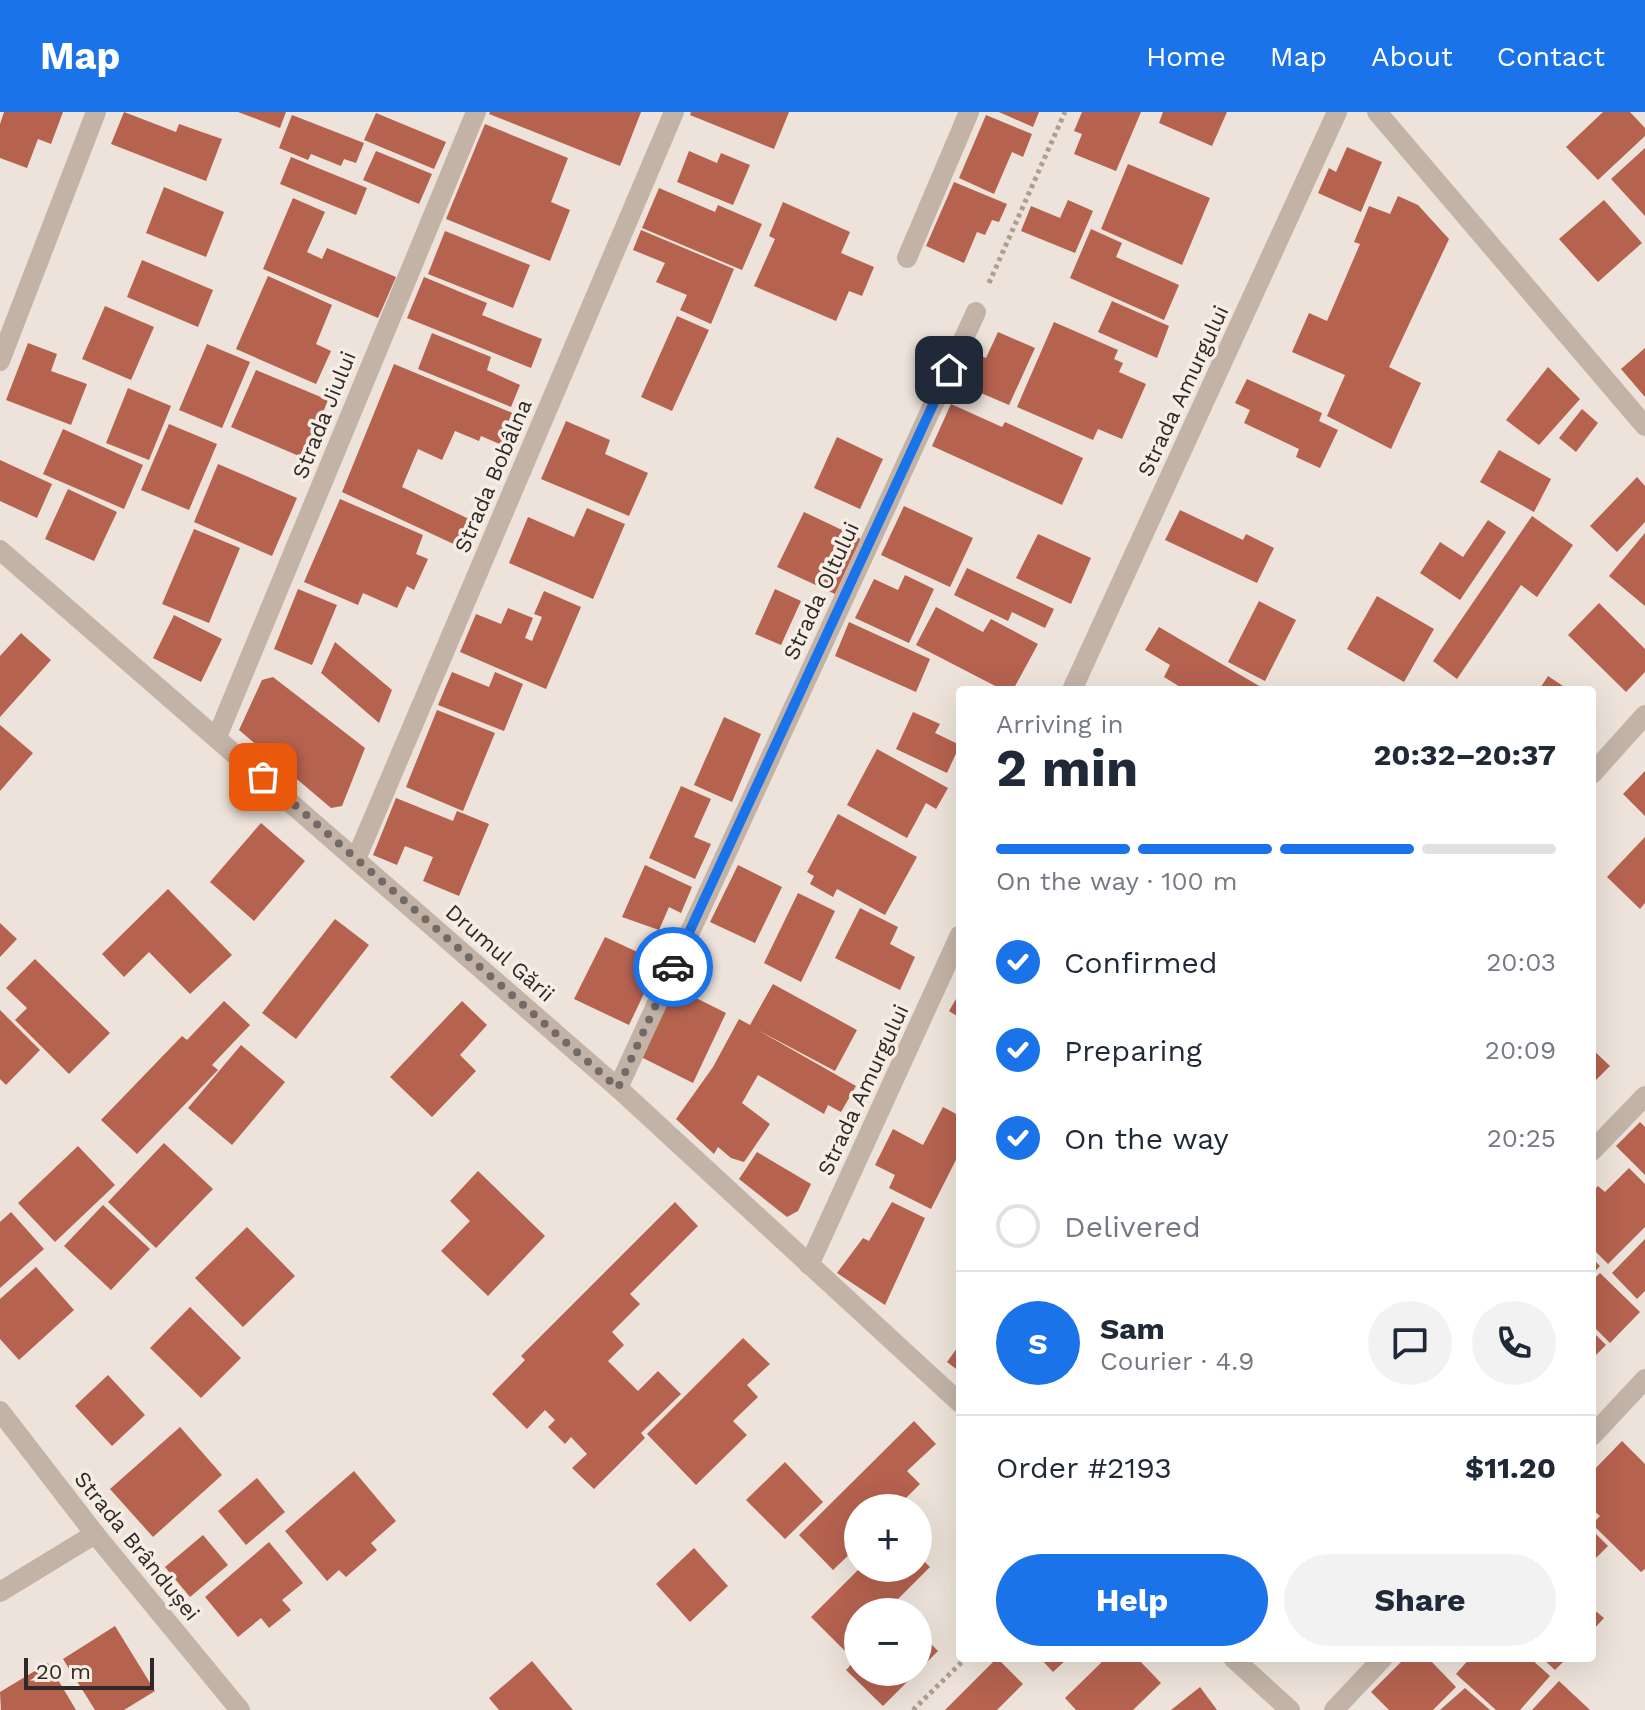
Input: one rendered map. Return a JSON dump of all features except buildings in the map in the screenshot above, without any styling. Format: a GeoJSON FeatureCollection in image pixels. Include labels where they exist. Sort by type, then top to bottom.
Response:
{"type":"FeatureCollection","features":[{"type":"Feature","properties":{"kind":"street"},"geometry":{"type":"LineString","coordinates":[[0,361],[96,112]]}},
{"type":"Feature","properties":{"kind":"street","name":"Strada Jiului"},"geometry":{"type":"LineString","coordinates":[[217,737],[476,112]]}},
{"type":"Feature","properties":{"kind":"street","name":"Strada Bobâlna"},"geometry":{"type":"LineString","coordinates":[[356,859],[674,112]]}},
{"type":"Feature","properties":{"kind":"street"},"geometry":{"type":"LineString","coordinates":[[907,258],[969,112]]}},
{"type":"Feature","properties":{"kind":"street","name":"Strada Amurgului"},"geometry":{"type":"LineString","coordinates":[[1074,686],[1337,112]]}},
{"type":"Feature","properties":{"kind":"street"},"geometry":{"type":"LineString","coordinates":[[1377,112],[1645,426]]}},
{"type":"Feature","properties":{"kind":"street","name":"Strada Oltului"},"geometry":{"type":"LineString","coordinates":[[618,1088],[976,312]]}},
{"type":"Feature","properties":{"kind":"street","name":"Drumul Gării"},"geometry":{"type":"LineString","coordinates":[[0,550],[618,1088],[956,1399]]}},
{"type":"Feature","properties":{"kind":"street"},"geometry":{"type":"LineString","coordinates":[[1596,770],[1645,715]]}},
{"type":"Feature","properties":{"kind":"street","name":"Strada Amurgului"},"geometry":{"type":"LineString","coordinates":[[809,1265],[956,944]]}},
{"type":"Feature","properties":{"kind":"street"},"geometry":{"type":"LineString","coordinates":[[1596,1147],[1645,1096]]}},
{"type":"Feature","properties":{"kind":"street"},"geometry":{"type":"LineString","coordinates":[[1596,1432],[1645,1379]]}},
{"type":"Feature","properties":{"kind":"street","name":"Strada Brândușei"},"geometry":{"type":"LineString","coordinates":[[0,1411],[95,1534],[240,1710]]}},
{"type":"Feature","properties":{"kind":"street"},"geometry":{"type":"LineString","coordinates":[[0,1592],[95,1534]]}},
{"type":"Feature","properties":{"kind":"street"},"geometry":{"type":"LineString","coordinates":[[1237,1662],[1290,1710]]}},
{"type":"Feature","properties":{"kind":"street"},"geometry":{"type":"LineString","coordinates":[[1334,1710],[1379,1662]]}},
{"type":"Feature","properties":{"kind":"path"},"geometry":{"type":"LineString","coordinates":[[976,312],[1065,112]]}},
{"type":"Feature","properties":{"kind":"path"},"geometry":{"type":"LineString","coordinates":[[913,1710],[962,1662]]}},
{"type":"Feature","properties":{"kind":"way so far"},"geometry":{"type":"LineString","coordinates":[[263,777],[618,1088],[673,967]]}},
{"type":"Feature","properties":{"kind":"route"},"geometry":{"type":"LineString","coordinates":[[673,967],[949,370]]}}]}
